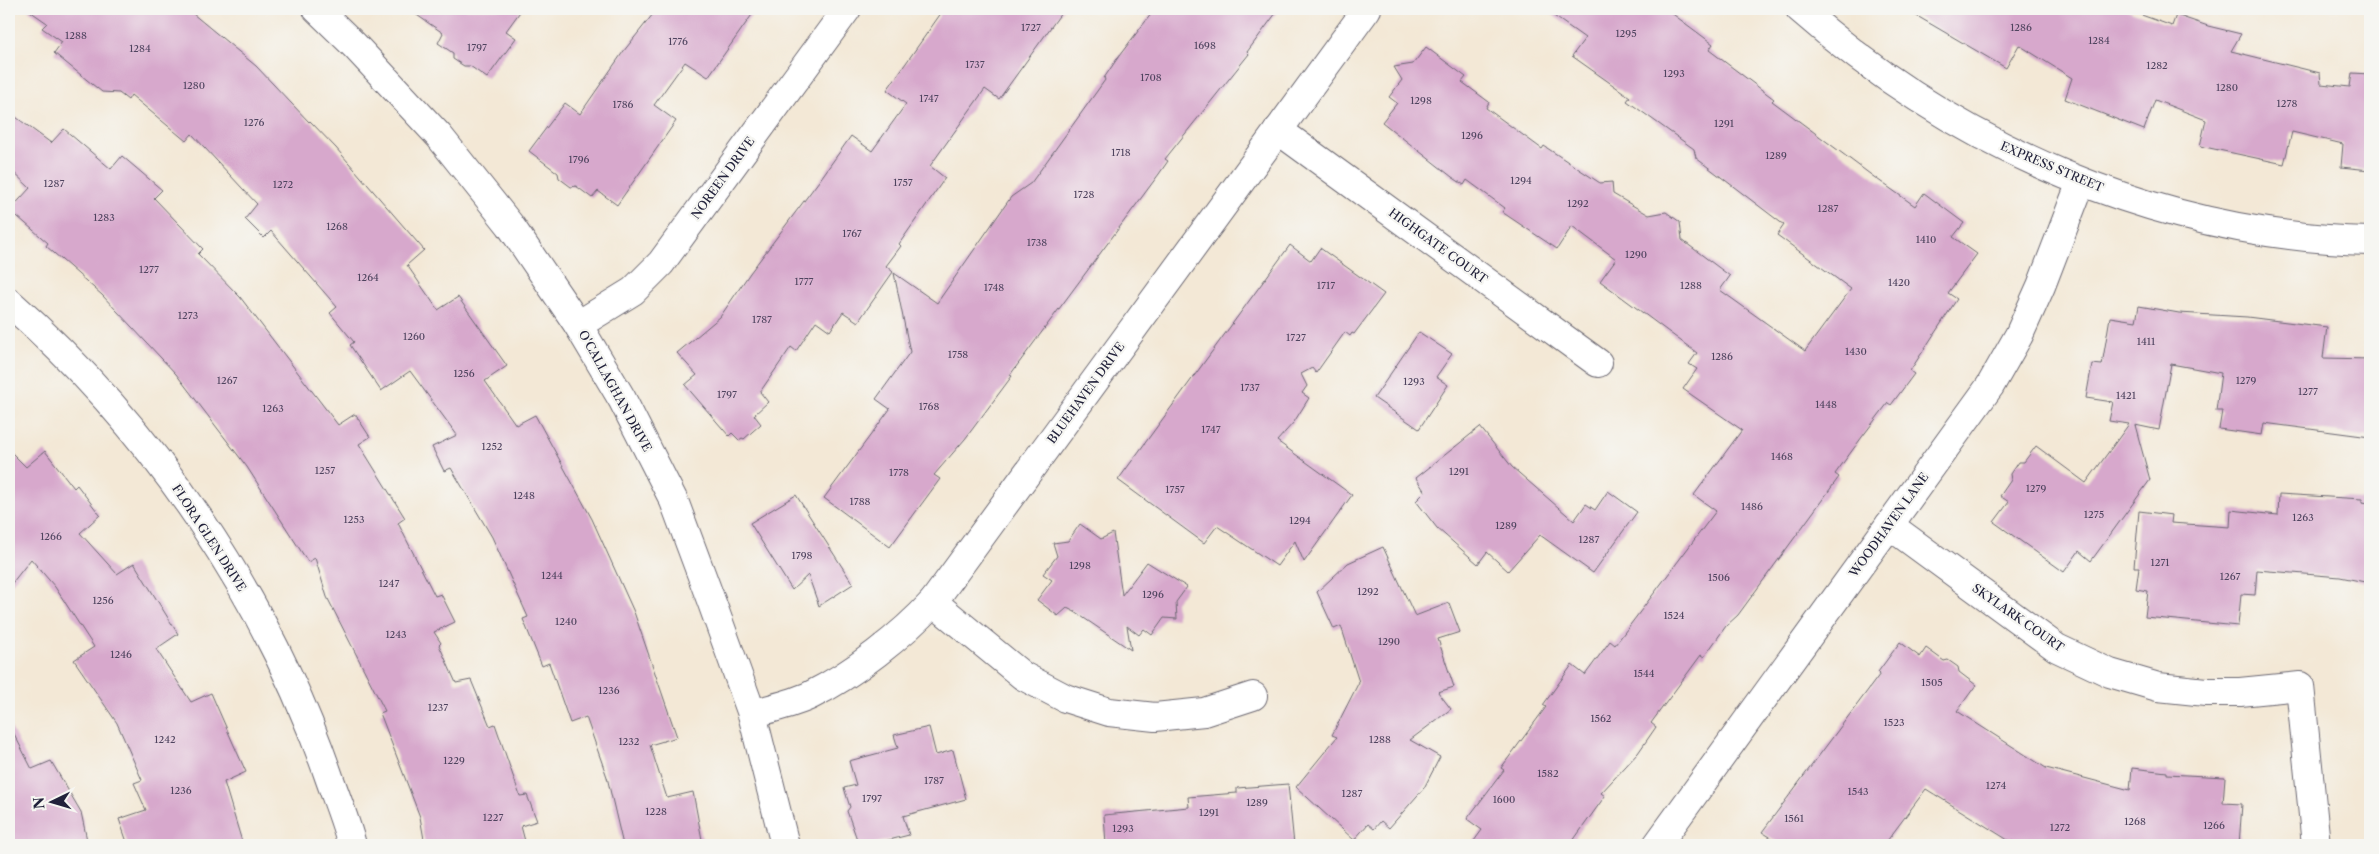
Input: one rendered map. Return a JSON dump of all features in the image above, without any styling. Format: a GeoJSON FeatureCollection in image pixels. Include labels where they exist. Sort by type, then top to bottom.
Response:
{"type":"FeatureCollection","features":[{"type":"Feature","properties":{"kind":"street","name":"NOREEN DRIVE"},"geometry":{"type":"LineString","coordinates":[[578,325],[633,291],[661,263],[847,9]]}},
{"type":"Feature","properties":{"kind":"street","name":"BLUEHAVEN DRIVE"},"geometry":{"type":"LineString","coordinates":[[752,714],[811,695],[871,658],[916,621],[934,602],[1366,9]]}},
{"type":"Feature","properties":{"kind":"street","name":"EXPRESS STREET"},"geometry":{"type":"LineString","coordinates":[[1800,9],[1842,46],[1919,100],[1998,145],[2081,182],[2172,212],[2263,231],[2341,240],[2370,241]]}},
{"type":"Feature","properties":{"kind":"street","name":"O'CALLAGHAN DRIVE"},"geometry":{"type":"LineString","coordinates":[[324,11],[439,136],[510,225],[578,325],[622,398],[674,501],[752,714],[785,845]]}},
{"type":"Feature","properties":{"kind":"street","name":"HIGHGATE COURT"},"geometry":{"type":"LineString","coordinates":[[1278,130],[1598,363]]}},
{"type":"Feature","properties":{"kind":"street","name":"WOODHAVEN LANE"},"geometry":{"type":"LineString","coordinates":[[1657,845],[1990,386],[2019,335],[2041,286],[2081,182]]}},
{"type":"Feature","properties":{"kind":"street","name":"FLORA GLEN DRIVE"},"geometry":{"type":"LineString","coordinates":[[9,302],[41,330],[109,401],[173,481],[226,560],[271,640],[314,735],[352,845]]}},
{"type":"Feature","properties":{"kind":"street","name":"SKYLARK COURT"},"geometry":{"type":"LineString","coordinates":[[1889,525],[2057,648],[2110,673],[2158,687],[2206,692],[2240,692],[2300,686],[2316,845]]}},
{"type":"Feature","properties":{"kind":"street"},"geometry":{"type":"LineString","coordinates":[[934,602],[1023,676],[1065,698],[1109,712],[1155,717],[1204,712],[1253,696]]}},
{"type":"Feature","properties":{"kind":"building"},"geometry":{"type":"Polygon","coordinates":[[[27,9],[187,9],[256,66],[336,148],[424,250],[407,265],[438,310],[458,297],[507,366],[485,381],[516,425],[535,415],[592,519],[634,612],[677,737],[650,745],[667,798],[693,792],[703,845],[623,845],[607,777],[586,717],[570,723],[549,663],[542,666],[523,619],[528,617],[492,537],[451,468],[444,471],[432,447],[457,435],[410,371],[381,391],[350,345],[354,342],[330,313],[337,307],[271,231],[264,238],[245,219],[257,204],[192,134],[186,141],[131,95],[128,100],[119,93],[102,92],[54,53],[62,42],[42,28],[47,23],[27,9]]]}},
{"type":"Feature","properties":{"kind":"building"},"geometry":{"type":"Polygon","coordinates":[[[408,9],[522,9],[506,31],[516,38],[487,78],[470,66],[464,66],[453,59],[453,53],[438,43],[443,33],[408,9]]]}},
{"type":"Feature","properties":{"kind":"building"},"geometry":{"type":"Polygon","coordinates":[[[657,9],[756,9],[708,77],[685,62],[654,105],[676,121],[617,205],[598,191],[592,198],[576,186],[571,187],[559,178],[558,173],[529,151],[565,103],[580,114],[623,52],[657,9]]]}},
{"type":"Feature","properties":{"kind":"building"},"geometry":{"type":"Polygon","coordinates":[[[944,9],[1064,9],[999,99],[985,89],[930,166],[945,178],[899,244],[901,246],[886,266],[893,272],[858,322],[843,312],[830,331],[816,321],[796,351],[791,347],[760,392],[768,402],[754,415],[761,424],[744,439],[739,440],[732,433],[729,436],[685,385],[697,375],[677,353],[720,317],[851,136],[872,151],[906,104],[887,90],[944,9]]]}},
{"type":"Feature","properties":{"kind":"building"},"geometry":{"type":"Polygon","coordinates":[[[1155,9],[1279,9],[1247,52],[1249,54],[1165,159],[1168,161],[1159,174],[1010,375],[1012,376],[965,439],[934,475],[940,479],[890,547],[824,498],[890,409],[876,399],[910,352],[894,273],[937,303],[1011,197],[1031,183],[1105,80],[1104,78],[1119,56],[1155,9]]]}},
{"type":"Feature","properties":{"kind":"building"},"geometry":{"type":"Polygon","coordinates":[[[1544,9],[1666,9],[1713,44],[1709,50],[1774,99],[1772,101],[1874,177],[1915,206],[1924,193],[1964,223],[1953,237],[1977,254],[1948,293],[1957,299],[1910,371],[1914,374],[1891,405],[1888,403],[1862,437],[1835,474],[1839,477],[1738,615],[1726,626],[1704,657],[1701,655],[1651,723],[1656,727],[1638,753],[1601,793],[1605,796],[1570,845],[1471,845],[1482,830],[1467,819],[1504,770],[1501,768],[1546,707],[1543,705],[1572,665],[1585,675],[1610,641],[1615,645],[1716,511],[1694,495],[1742,430],[1683,389],[1697,369],[1689,364],[1697,353],[1600,281],[1616,259],[1572,226],[1557,249],[1502,212],[1505,208],[1467,180],[1464,185],[1452,177],[1382,122],[1397,103],[1389,97],[1402,80],[1394,67],[1413,64],[1426,47],[1466,77],[1462,82],[1489,102],[1486,108],[1542,149],[1544,146],[1600,183],[1612,182],[1613,194],[1649,215],[1666,212],[1680,222],[1682,240],[1730,276],[1720,290],[1805,351],[1851,289],[1777,235],[1784,225],[1696,158],[1694,149],[1627,101],[1630,97],[1572,56],[1585,38],[1544,9]]]}},
{"type":"Feature","properties":{"kind":"building"},"geometry":{"type":"Polygon","coordinates":[[[1905,9],[2125,9],[2172,26],[2176,15],[2208,26],[2241,34],[2231,51],[2320,73],[2321,84],[2350,87],[2352,73],[2370,74],[2370,170],[2341,167],[2343,144],[2292,132],[2284,164],[2200,146],[2206,120],[2155,100],[2144,130],[2065,99],[2072,78],[2019,45],[2006,68],[1905,9]]]}},
{"type":"Feature","properties":{"kind":"building"},"geometry":{"type":"Polygon","coordinates":[[[9,112],[51,143],[64,129],[111,169],[122,156],[162,190],[154,198],[203,249],[198,254],[240,297],[338,425],[355,414],[370,437],[359,444],[405,518],[398,523],[435,596],[441,594],[455,622],[434,632],[441,643],[439,645],[456,683],[471,680],[490,726],[495,724],[520,796],[527,795],[537,821],[521,826],[526,845],[425,845],[420,817],[380,713],[385,711],[327,597],[315,558],[308,562],[247,467],[176,374],[102,295],[46,246],[48,243],[10,210],[30,188],[9,168],[9,112]]]}},
{"type":"Feature","properties":{"kind":"building"},"geometry":{"type":"Polygon","coordinates":[[[1290,245],[1311,261],[1320,248],[1384,294],[1354,334],[1352,333],[1350,336],[1345,332],[1316,373],[1312,368],[1301,374],[1307,386],[1302,393],[1309,398],[1294,422],[1277,441],[1352,495],[1304,562],[1295,541],[1277,566],[1217,526],[1204,543],[1118,480],[1290,245]]]}},
{"type":"Feature","properties":{"kind":"building"},"geometry":{"type":"Polygon","coordinates":[[[2139,306],[2179,313],[2247,317],[2327,327],[2323,358],[2370,359],[2370,437],[2264,423],[2262,435],[2219,429],[2222,411],[2216,411],[2221,373],[2171,364],[2159,430],[2135,425],[2150,480],[2091,561],[2079,551],[2064,572],[1994,522],[2009,502],[2000,496],[2011,480],[2010,474],[2018,462],[2024,462],[2036,446],[2086,483],[2129,424],[2109,421],[2113,402],[2086,398],[2092,364],[2102,365],[2110,317],[2136,321],[2139,306]]]}},
{"type":"Feature","properties":{"kind":"building"},"geometry":{"type":"Polygon","coordinates":[[[1419,332],[1452,354],[1436,377],[1448,385],[1419,429],[1374,398],[1419,332]]]}},
{"type":"Feature","properties":{"kind":"building"},"geometry":{"type":"Polygon","coordinates":[[[1480,427],[1512,467],[1574,521],[1586,504],[1595,510],[1608,491],[1637,512],[1593,573],[1540,535],[1508,571],[1487,552],[1478,564],[1437,528],[1416,501],[1425,492],[1416,478],[1480,427]]]}},
{"type":"Feature","properties":{"kind":"building"},"geometry":{"type":"Polygon","coordinates":[[[9,450],[26,467],[45,451],[74,488],[77,485],[100,515],[80,533],[117,574],[134,563],[178,634],[156,649],[191,702],[211,693],[246,772],[224,782],[243,845],[128,845],[119,819],[146,810],[134,783],[142,780],[117,723],[74,660],[94,647],[55,587],[31,559],[9,587],[9,450]]]}},
{"type":"Feature","properties":{"kind":"building"},"geometry":{"type":"Polygon","coordinates":[[[2279,494],[2362,499],[2362,502],[2370,503],[2370,583],[2340,577],[2257,570],[2255,595],[2241,594],[2238,626],[2145,617],[2148,591],[2136,589],[2139,567],[2134,567],[2139,511],[2172,515],[2171,523],[2230,527],[2231,510],[2278,515],[2279,494]]]}},
{"type":"Feature","properties":{"kind":"building"},"geometry":{"type":"Polygon","coordinates":[[[796,495],[853,584],[819,606],[808,575],[792,590],[750,523],[796,495]]]}},
{"type":"Feature","properties":{"kind":"building"},"geometry":{"type":"Polygon","coordinates":[[[1080,524],[1101,539],[1113,533],[1122,595],[1147,562],[1187,587],[1176,602],[1177,619],[1164,618],[1152,635],[1144,629],[1139,635],[1127,626],[1131,650],[1075,612],[1067,608],[1058,616],[1037,600],[1052,580],[1043,574],[1057,556],[1053,543],[1068,541],[1080,524]]]}},
{"type":"Feature","properties":{"kind":"building"},"geometry":{"type":"Polygon","coordinates":[[[1383,547],[1415,616],[1449,603],[1460,632],[1438,639],[1454,687],[1438,692],[1451,709],[1410,740],[1440,757],[1424,788],[1389,828],[1381,821],[1374,829],[1368,824],[1354,840],[1296,787],[1337,737],[1332,735],[1359,682],[1341,626],[1334,629],[1317,592],[1348,563],[1383,547]]]}},
{"type":"Feature","properties":{"kind":"building"},"geometry":{"type":"Polygon","coordinates":[[[1900,642],[1920,657],[1926,648],[1944,661],[1948,660],[1958,667],[1959,672],[1976,685],[1957,711],[2046,768],[2130,790],[2132,768],[2167,772],[2167,774],[2225,777],[2223,803],[2242,804],[2239,845],[2029,845],[2008,840],[1926,789],[1884,845],[1783,845],[1762,832],[1880,674],[1878,672],[1900,642]]]}},
{"type":"Feature","properties":{"kind":"building"},"geometry":{"type":"Polygon","coordinates":[[[9,724],[32,769],[51,761],[81,812],[88,845],[9,845],[9,724]]]}},
{"type":"Feature","properties":{"kind":"building"},"geometry":{"type":"Polygon","coordinates":[[[929,727],[936,755],[953,750],[966,799],[903,816],[909,835],[869,845],[859,845],[847,811],[850,807],[844,788],[856,785],[849,761],[898,748],[894,735],[929,727]]]}},
{"type":"Feature","properties":{"kind":"building"},"geometry":{"type":"Polygon","coordinates":[[[1288,784],[1294,845],[1106,845],[1104,815],[1189,807],[1188,797],[1237,793],[1237,788],[1288,784]]]}}]}
